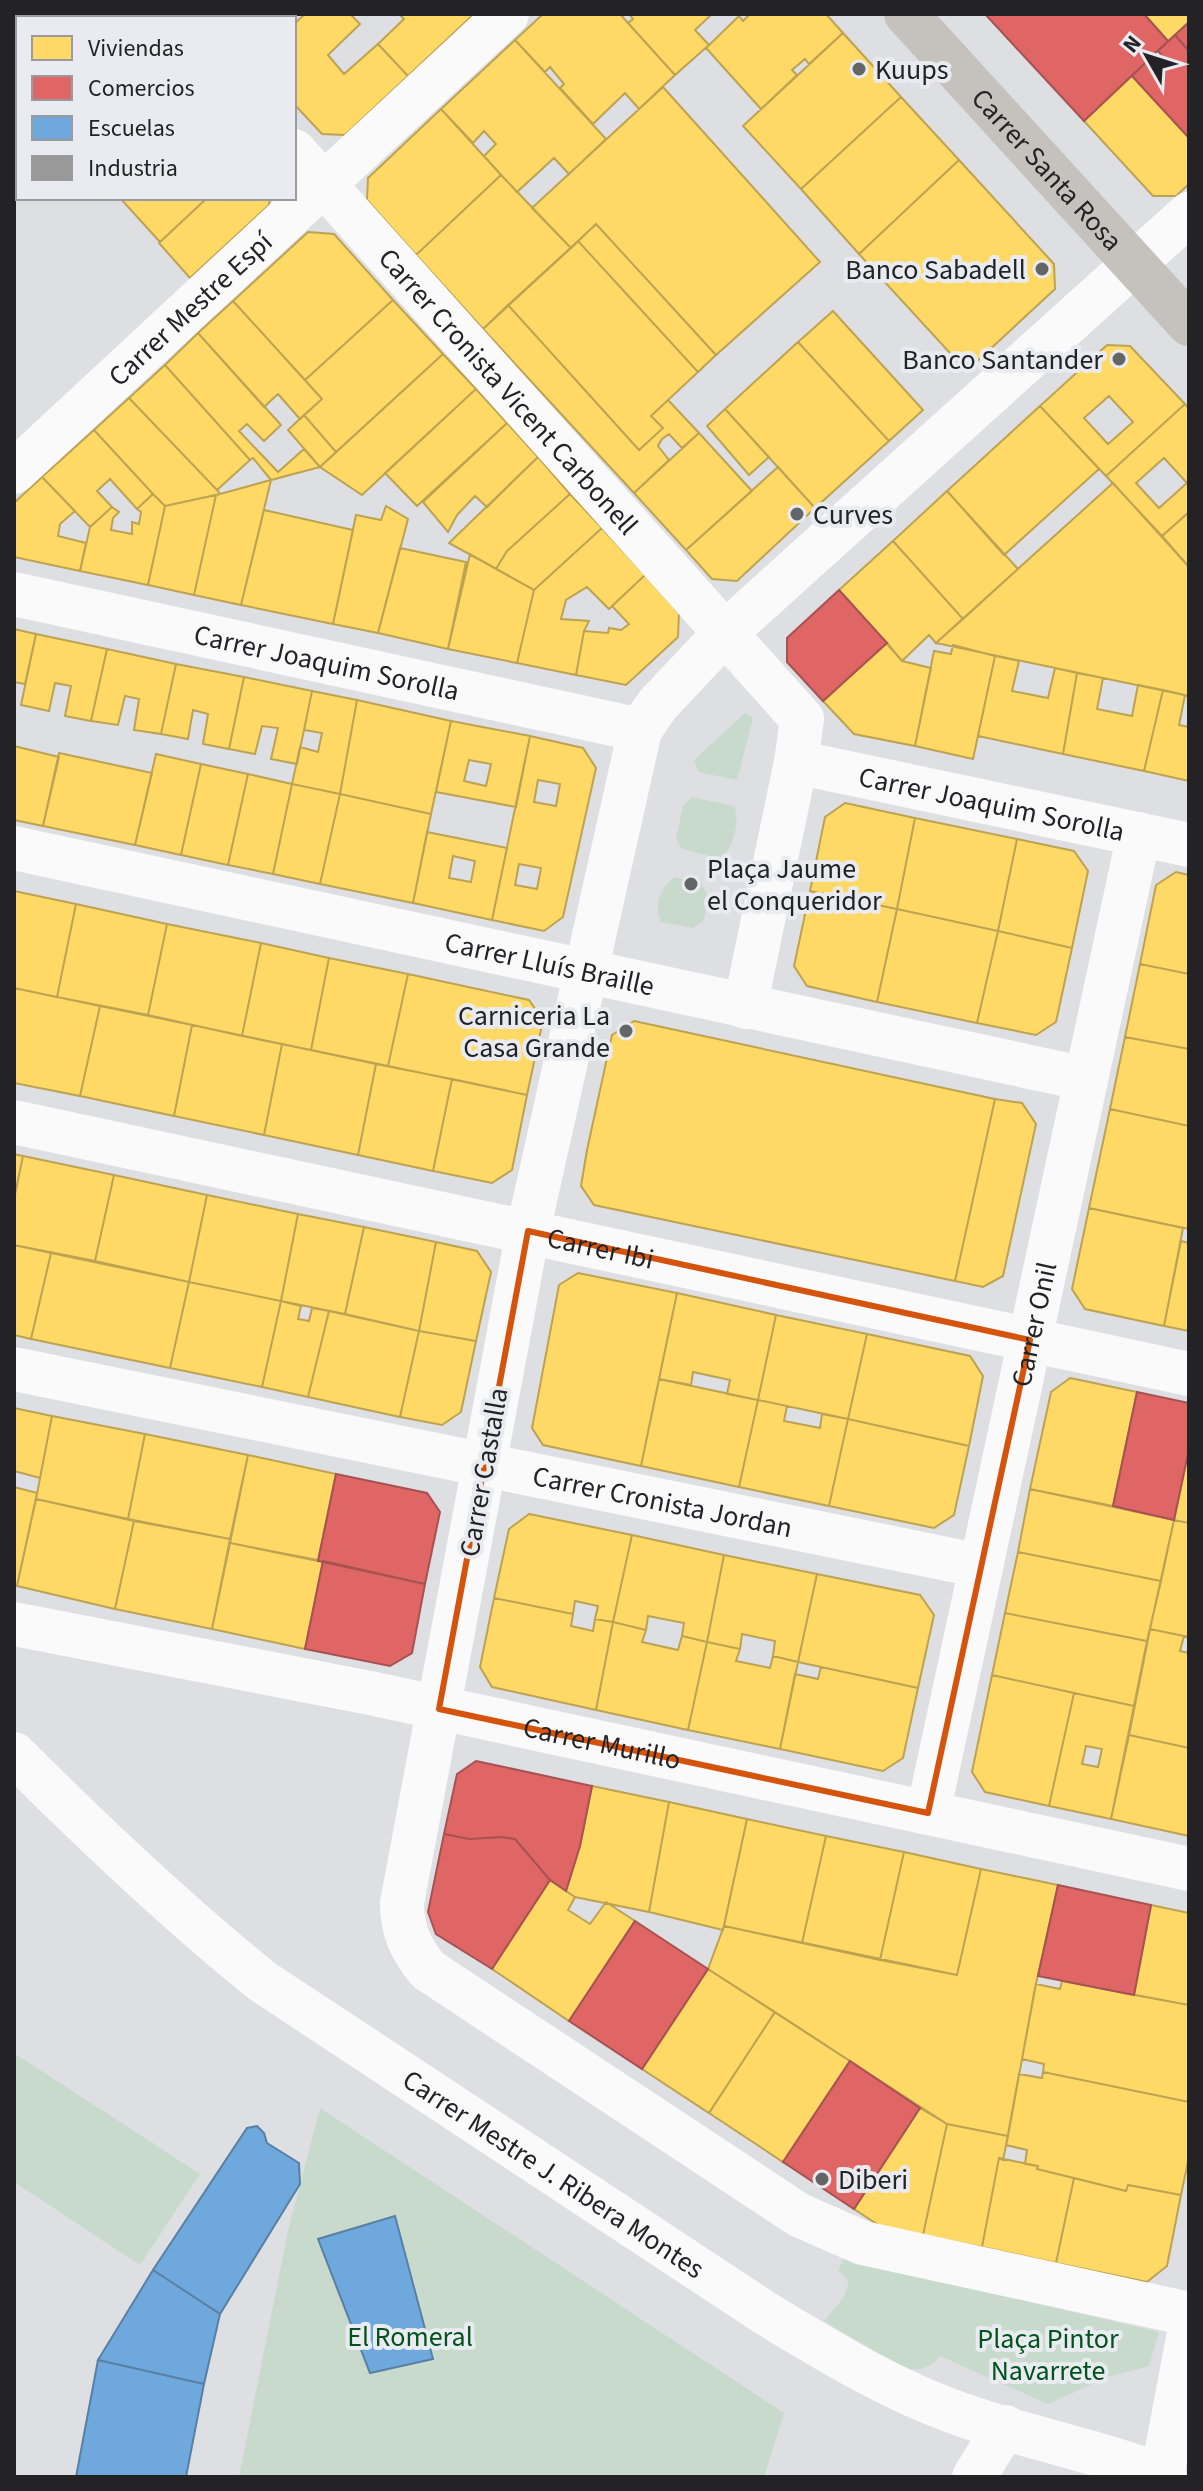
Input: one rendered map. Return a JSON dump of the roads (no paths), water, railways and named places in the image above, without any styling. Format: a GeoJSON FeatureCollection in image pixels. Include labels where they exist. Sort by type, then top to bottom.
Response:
{"type":"FeatureCollection","features":[{"type":"Feature","properties":{"kind":"main road","name":"Carrer Santa Rosa"},"geometry":{"type":"LineString","coordinates":[[906,14],[1189,324]]}},
{"type":"Feature","properties":{"kind":"street","name":"Carrer Mestre Espí"},"geometry":{"type":"LineString","coordinates":[[14,472],[507,14]]}},
{"type":"Feature","properties":{"kind":"street","name":"Carrer Cronista Vicent Carbonell"},"geometry":{"type":"LineString","coordinates":[[296,153],[726,632]]}},
{"type":"Feature","properties":{"kind":"street"},"geometry":{"type":"LineString","coordinates":[[585,970],[640,730],[658,704],[726,632],[1189,214]]}},
{"type":"Feature","properties":{"kind":"street","name":"Carrer Joaquim Sorolla"},"geometry":{"type":"LineString","coordinates":[[14,594],[640,730]]}},
{"type":"Feature","properties":{"kind":"street"},"geometry":{"type":"LineString","coordinates":[[726,632],[802,719],[796,762],[745,1007]]}},
{"type":"Feature","properties":{"kind":"street","name":"Carrer Joaquim Sorolla"},"geometry":{"type":"LineString","coordinates":[[796,762],[1189,845]]}},
{"type":"Feature","properties":{"kind":"street","name":"Carrer Onil"},"geometry":{"type":"LineString","coordinates":[[928,1813],[1139,834]]}},
{"type":"Feature","properties":{"kind":"street","name":"Carrer Lluís Braille"},"geometry":{"type":"LineString","coordinates":[[14,848],[1086,1079]]}},
{"type":"Feature","properties":{"kind":"street","name":"Carrer Castalla"},"geometry":{"type":"LineString","coordinates":[[585,970],[528,1231],[402,1903],[402,1923],[409,1942],[428,1970],[799,2215],[863,2243],[1189,2314]]}},
{"type":"Feature","properties":{"kind":"street","name":"Carrer Ibi"},"geometry":{"type":"LineString","coordinates":[[14,1122],[1189,1374]]}},
{"type":"Feature","properties":{"kind":"street","name":"Carrer Cronista Jordan"},"geometry":{"type":"LineString","coordinates":[[14,1369],[981,1566]]}},
{"type":"Feature","properties":{"kind":"street","name":"Carrer Murillo"},"geometry":{"type":"LineString","coordinates":[[14,1624],[439,1709],[1189,1869]]}},
{"type":"Feature","properties":{"kind":"street","name":"Carrer Mestre J. Ribera Montes"},"geometry":{"type":"LineString","coordinates":[[14,1754],[80,1820],[201,1931],[262,1981],[765,2313],[901,2390],[961,2415],[1164,2476]]}},
{"type":"Feature","properties":{"kind":"street"},"geometry":{"type":"LineString","coordinates":[[1164,2476],[1189,2333]]}},
{"type":"Feature","properties":{"kind":"street"},"geometry":{"type":"LineString","coordinates":[[974,2477],[1005,2427]]}},
{"type":"Feature","properties":{"kind":"place","name":"Kuups"},"geometry":{"type":"Point","coordinates":[859,69]}},
{"type":"Feature","properties":{"kind":"place","name":"Banco Sabadell"},"geometry":{"type":"Point","coordinates":[1042,269]}},
{"type":"Feature","properties":{"kind":"place","name":"Banco Santander"},"geometry":{"type":"Point","coordinates":[1119,359]}},
{"type":"Feature","properties":{"kind":"place","name":"Curves"},"geometry":{"type":"Point","coordinates":[797,514]}},
{"type":"Feature","properties":{"kind":"place","name":"Plaça Jaume el Conqueridor"},"geometry":{"type":"Point","coordinates":[691,884]}},
{"type":"Feature","properties":{"kind":"place","name":"Carniceria La Casa Grande"},"geometry":{"type":"Point","coordinates":[626,1031]}},
{"type":"Feature","properties":{"kind":"place","name":"Diberi"},"geometry":{"type":"Point","coordinates":[822,2179]}},
{"type":"Feature","properties":{"kind":"park label","name":"El Romeral"},"geometry":{"type":"Point","coordinates":[410,2336]}},
{"type":"Feature","properties":{"kind":"park label","name":"Plaça Pintor Navarrete"},"geometry":{"type":"Point","coordinates":[1048,2354]}}]}
